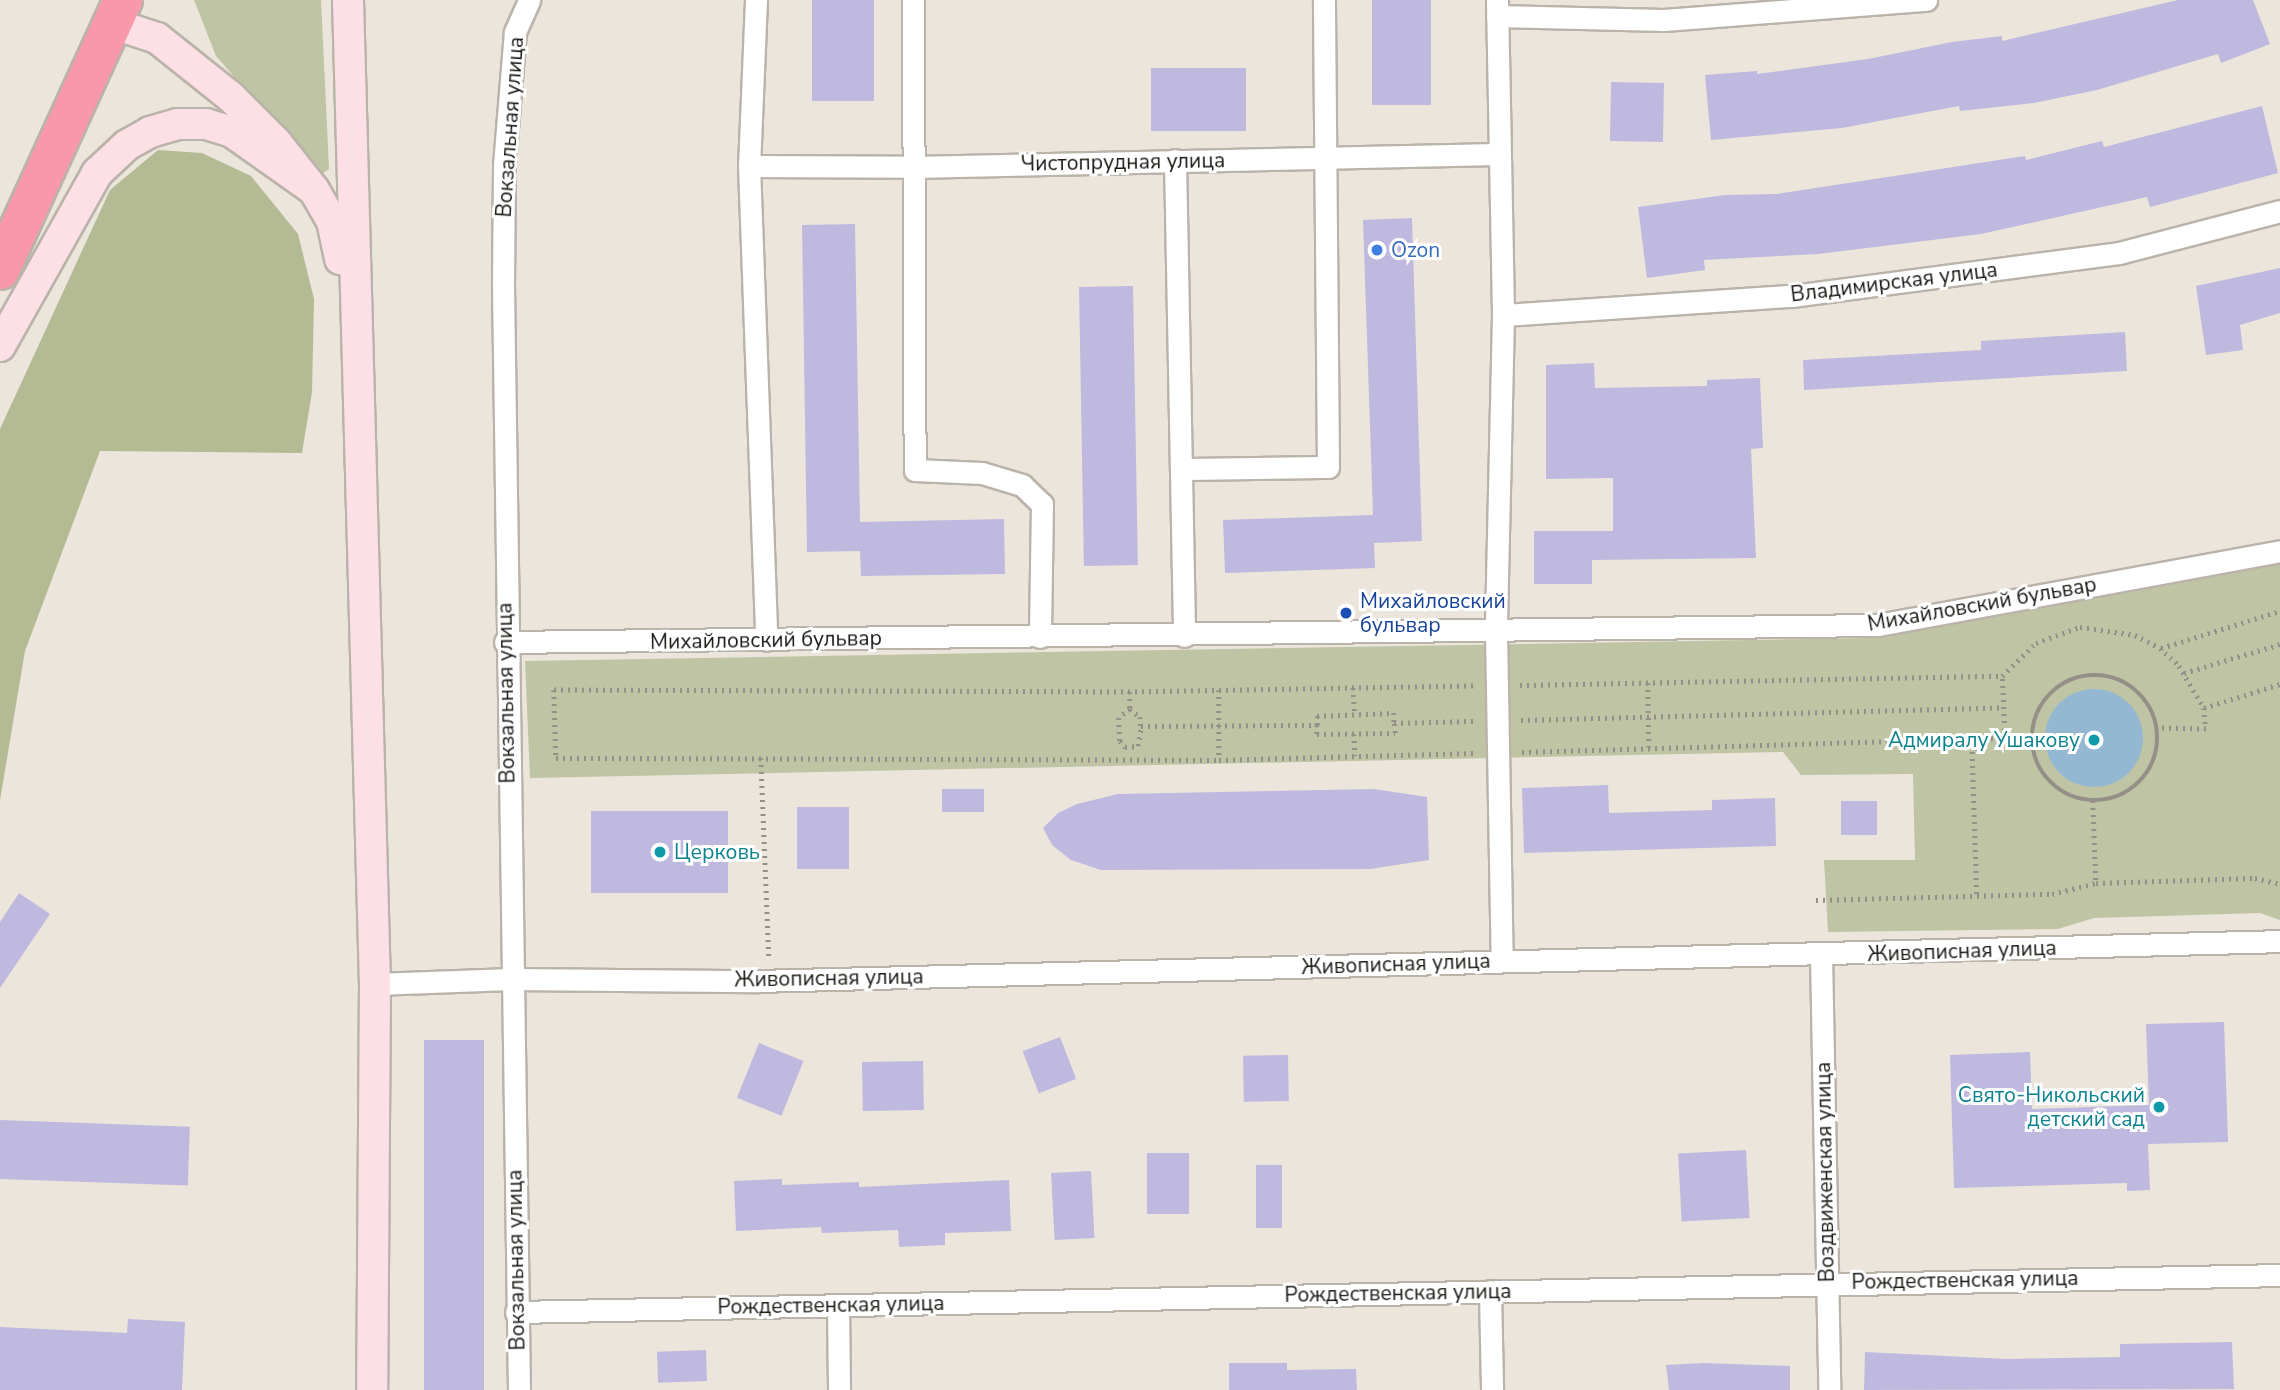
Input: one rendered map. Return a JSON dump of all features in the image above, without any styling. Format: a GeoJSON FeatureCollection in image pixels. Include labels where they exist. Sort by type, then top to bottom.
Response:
{"type":"FeatureCollection","features":[{"type":"Feature","properties":{"kind":"highway"},"geometry":{"type":"LineString","coordinates":[[0,270],[119,12]]}},
{"type":"Feature","properties":{"kind":"main road"},"geometry":{"type":"LineString","coordinates":[[348,0],[355,349],[374,984],[372,1390]]}},
{"type":"Feature","properties":{"kind":"main road"},"geometry":{"type":"LineString","coordinates":[[119,12],[157,38],[231,97],[276,142],[314,190],[337,241],[355,349]]}},
{"type":"Feature","properties":{"kind":"main road"},"geometry":{"type":"LineString","coordinates":[[0,346],[97,173],[127,145],[150,132],[178,124],[206,124],[232,132],[314,190]]}},
{"type":"Feature","properties":{"kind":"street","name":"Вокзальная улица"},"geometry":{"type":"LineString","coordinates":[[519,1390],[505,642],[504,165],[515,32],[530,0]]}},
{"type":"Feature","properties":{"kind":"street"},"geometry":{"type":"LineString","coordinates":[[756,0],[749,166],[766,640]]}},
{"type":"Feature","properties":{"kind":"street"},"geometry":{"type":"LineString","coordinates":[[913,0],[915,470],[982,474],[1022,485],[1042,504],[1040,637]]}},
{"type":"Feature","properties":{"kind":"street"},"geometry":{"type":"LineString","coordinates":[[1181,469],[1328,467],[1324,0]]}},
{"type":"Feature","properties":{"kind":"street"},"geometry":{"type":"LineString","coordinates":[[1502,961],[1496,632],[1503,315],[1497,154],[1497,8],[1664,20],[1926,0]]}},
{"type":"Feature","properties":{"kind":"street","name":"Чистопрудная улица"},"geometry":{"type":"LineString","coordinates":[[749,166],[914,167],[1497,154]]}},
{"type":"Feature","properties":{"kind":"street"},"geometry":{"type":"LineString","coordinates":[[1175,160],[1184,636]]}},
{"type":"Feature","properties":{"kind":"street","name":"Владимирская улица"},"geometry":{"type":"LineString","coordinates":[[1503,315],[1792,296],[2119,253],[2280,211]]}},
{"type":"Feature","properties":{"kind":"street","name":"Михайловский бульвар"},"geometry":{"type":"LineString","coordinates":[[505,642],[1184,636],[1878,625],[2280,551]]}},
{"type":"Feature","properties":{"kind":"street","name":"Живописная улица"},"geometry":{"type":"LineString","coordinates":[[374,984],[511,979],[770,980],[2280,942]]}},
{"type":"Feature","properties":{"kind":"street","name":"Воздвиженская улица"},"geometry":{"type":"LineString","coordinates":[[1821,954],[1829,1390]]}},
{"type":"Feature","properties":{"kind":"street","name":"Рождественская улица"},"geometry":{"type":"LineString","coordinates":[[516,1311],[1827,1282],[2280,1275]]}},
{"type":"Feature","properties":{"kind":"street"},"geometry":{"type":"LineString","coordinates":[[1490,1291],[1492,1390]]}},
{"type":"Feature","properties":{"kind":"street"},"geometry":{"type":"LineString","coordinates":[[838,1305],[839,1390]]}},
{"type":"Feature","properties":{"kind":"path"},"geometry":{"type":"LineString","coordinates":[[2160,648],[2280,611]]}},
{"type":"Feature","properties":{"kind":"path"},"geometry":{"type":"LineString","coordinates":[[2031,737],[1219,760],[556,758],[554,690],[1130,692],[2001,676],[2036,643],[2080,627],[2134,635],[2160,648],[2184,673],[2204,708],[2206,729],[2157,729]]}},
{"type":"Feature","properties":{"kind":"path"},"geometry":{"type":"LineString","coordinates":[[2184,673],[2280,644]]}},
{"type":"Feature","properties":{"kind":"path"},"geometry":{"type":"LineString","coordinates":[[2105,675],[2125,682],[2143,695],[2157,729],[2156,757],[2146,776],[2130,790],[2093,801],[2056,788],[2034,756],[2031,737],[2035,716],[2046,697],[2063,683],[2084,676],[2105,675]]}},
{"type":"Feature","properties":{"kind":"path"},"geometry":{"type":"LineString","coordinates":[[2001,676],[2005,737]]}},
{"type":"Feature","properties":{"kind":"path"},"geometry":{"type":"LineString","coordinates":[[1648,682],[1649,747]]}},
{"type":"Feature","properties":{"kind":"path"},"geometry":{"type":"LineString","coordinates":[[2204,708],[2280,684]]}},
{"type":"Feature","properties":{"kind":"path"},"geometry":{"type":"LineString","coordinates":[[1353,688],[1354,715]]}},
{"type":"Feature","properties":{"kind":"path"},"geometry":{"type":"LineString","coordinates":[[1219,690],[1219,760]]}},
{"type":"Feature","properties":{"kind":"path"},"geometry":{"type":"LineString","coordinates":[[1130,692],[1130,709]]}},
{"type":"Feature","properties":{"kind":"path"},"geometry":{"type":"LineString","coordinates":[[1395,723],[2003,707]]}},
{"type":"Feature","properties":{"kind":"path"},"geometry":{"type":"LineString","coordinates":[[1130,709],[1140,716],[1141,726],[1138,746],[1132,750]]}},
{"type":"Feature","properties":{"kind":"path"},"geometry":{"type":"LineString","coordinates":[[1130,709],[1119,718],[1120,741],[1132,750],[1133,758]]}},
{"type":"Feature","properties":{"kind":"path"},"geometry":{"type":"LineString","coordinates":[[1394,713],[1395,733],[1317,734],[1317,716],[1354,715],[1394,713]]}},
{"type":"Feature","properties":{"kind":"path"},"geometry":{"type":"LineString","coordinates":[[1141,726],[1317,725]]}},
{"type":"Feature","properties":{"kind":"path"},"geometry":{"type":"LineString","coordinates":[[1354,734],[1355,756]]}},
{"type":"Feature","properties":{"kind":"path"},"geometry":{"type":"LineString","coordinates":[[1972,738],[1978,896]]}},
{"type":"Feature","properties":{"kind":"path"},"geometry":{"type":"LineString","coordinates":[[761,758],[770,980]]}},
{"type":"Feature","properties":{"kind":"path"},"geometry":{"type":"LineString","coordinates":[[2093,801],[2096,883]]}},
{"type":"Feature","properties":{"kind":"path"},"geometry":{"type":"LineString","coordinates":[[1816,900],[2052,894],[2096,883],[2255,878],[2280,884]]}},
{"type":"Feature","properties":{"kind":"green space"},"geometry":{"type":"Polygon","coordinates":[[[194,0],[321,0],[329,169],[320,175],[216,56],[194,0]]]}},
{"type":"Feature","properties":{"kind":"green space"},"geometry":{"type":"Polygon","coordinates":[[[158,150],[202,153],[251,176],[298,234],[314,299],[312,392],[302,453],[100,451],[25,651],[0,800],[0,429],[110,190],[158,150]]]}},
{"type":"Feature","properties":{"kind":"green space"},"geometry":{"type":"Polygon","coordinates":[[[2280,560],[2280,920],[2260,913],[2094,918],[2058,929],[1828,932],[1824,860],[1915,860],[1913,774],[1801,775],[1783,752],[530,778],[525,661],[1871,638],[2280,560]]]}},
{"type":"Feature","properties":{"kind":"water"},"geometry":{"type":"Polygon","coordinates":[[[2094,689],[2113,693],[2129,703],[2139,719],[2143,738],[2139,757],[2129,773],[2113,783],[2094,787],[2075,783],[2059,773],[2049,757],[2045,738],[2049,719],[2059,703],[2075,693],[2094,689]]]}},
{"type":"Feature","properties":{"kind":"building"},"geometry":{"type":"Polygon","coordinates":[[[812,0],[874,0],[874,101],[812,101],[812,0]]]}},
{"type":"Feature","properties":{"kind":"building"},"geometry":{"type":"Polygon","coordinates":[[[1372,0],[1431,0],[1431,105],[1372,105],[1372,0]]]}},
{"type":"Feature","properties":{"kind":"building"},"geometry":{"type":"Polygon","coordinates":[[[2178,0],[2253,0],[2270,44],[2221,63],[2218,54],[2097,90],[2034,103],[1960,111],[1959,106],[1842,128],[1711,140],[1705,75],[1757,71],[1757,74],[1868,59],[1952,42],[2002,36],[2002,41],[2178,0]]]}},
{"type":"Feature","properties":{"kind":"building"},"geometry":{"type":"Polygon","coordinates":[[[1151,68],[1246,68],[1246,131],[1151,131],[1151,68]]]}},
{"type":"Feature","properties":{"kind":"building"},"geometry":{"type":"Polygon","coordinates":[[[1611,82],[1664,83],[1663,142],[1610,141],[1611,82]]]}},
{"type":"Feature","properties":{"kind":"building"},"geometry":{"type":"Polygon","coordinates":[[[2262,106],[2278,173],[2150,207],[2147,197],[1981,234],[1818,254],[1704,260],[1705,270],[1647,278],[1638,207],[1725,195],[1777,194],[2025,156],[2026,160],[2102,141],[2104,147],[2262,106]]]}},
{"type":"Feature","properties":{"kind":"building"},"geometry":{"type":"Polygon","coordinates":[[[1412,218],[1422,541],[1374,543],[1375,568],[1225,573],[1223,520],[1373,515],[1363,220],[1412,218]]]}},
{"type":"Feature","properties":{"kind":"building"},"geometry":{"type":"Polygon","coordinates":[[[855,224],[860,522],[1004,519],[1005,574],[861,576],[860,551],[807,552],[802,225],[855,224]]]}},
{"type":"Feature","properties":{"kind":"building"},"geometry":{"type":"Polygon","coordinates":[[[2280,268],[2280,313],[2240,325],[2243,350],[2206,355],[2196,286],[2280,268]]]}},
{"type":"Feature","properties":{"kind":"building"},"geometry":{"type":"Polygon","coordinates":[[[1133,286],[1138,565],[1084,566],[1079,287],[1133,286]]]}},
{"type":"Feature","properties":{"kind":"building"},"geometry":{"type":"Polygon","coordinates":[[[2125,332],[2127,371],[1804,390],[1803,360],[1981,350],[1981,341],[2125,332]]]}},
{"type":"Feature","properties":{"kind":"building"},"geometry":{"type":"Polygon","coordinates":[[[1594,363],[1595,388],[1707,386],[1707,380],[1760,378],[1763,448],[1751,449],[1756,558],[1592,560],[1592,584],[1534,584],[1534,531],[1613,531],[1613,478],[1546,479],[1546,365],[1594,363]]]}},
{"type":"Feature","properties":{"kind":"building"},"geometry":{"type":"Polygon","coordinates":[[[1608,785],[1609,813],[1712,810],[1712,800],[1775,798],[1776,846],[1524,853],[1522,788],[1608,785]]]}},
{"type":"Feature","properties":{"kind":"building"},"geometry":{"type":"Polygon","coordinates":[[[942,789],[984,789],[984,812],[942,812],[942,789]]]}},
{"type":"Feature","properties":{"kind":"building"},"geometry":{"type":"Polygon","coordinates":[[[1374,789],[1427,797],[1429,860],[1370,869],[1101,870],[1071,860],[1052,845],[1043,828],[1058,813],[1077,804],[1118,794],[1374,789]]]}},
{"type":"Feature","properties":{"kind":"building"},"geometry":{"type":"Polygon","coordinates":[[[1841,801],[1877,801],[1877,835],[1841,835],[1841,801]]]}},
{"type":"Feature","properties":{"kind":"building"},"geometry":{"type":"Polygon","coordinates":[[[797,807],[849,807],[849,869],[797,869],[797,807]]]}},
{"type":"Feature","properties":{"kind":"building","name":"Церковь"},"geometry":{"type":"Polygon","coordinates":[[[591,811],[728,811],[728,893],[591,893],[591,811]]]}},
{"type":"Feature","properties":{"kind":"building"},"geometry":{"type":"Polygon","coordinates":[[[19,893],[50,914],[0,988],[0,922],[19,893]]]}},
{"type":"Feature","properties":{"kind":"building","name":"Свято-Никольский детский сад"},"geometry":{"type":"Polygon","coordinates":[[[2224,1022],[2228,1142],[2148,1144],[2150,1190],[2127,1191],[2127,1183],[1954,1188],[1950,1055],[2030,1052],[2032,1109],[2149,1105],[2146,1024],[2224,1022]]]}},
{"type":"Feature","properties":{"kind":"building"},"geometry":{"type":"Polygon","coordinates":[[[1060,1037],[1076,1079],[1039,1093],[1023,1051],[1060,1037]]]}},
{"type":"Feature","properties":{"kind":"building"},"geometry":{"type":"Polygon","coordinates":[[[424,1040],[484,1040],[484,1390],[424,1390],[424,1040]]]}},
{"type":"Feature","properties":{"kind":"building"},"geometry":{"type":"Polygon","coordinates":[[[759,1043],[804,1061],[781,1116],[737,1098],[759,1043]]]}},
{"type":"Feature","properties":{"kind":"building"},"geometry":{"type":"Polygon","coordinates":[[[1288,1055],[1289,1101],[1244,1102],[1243,1056],[1288,1055]]]}},
{"type":"Feature","properties":{"kind":"building"},"geometry":{"type":"Polygon","coordinates":[[[923,1061],[924,1110],[863,1111],[862,1062],[923,1061]]]}},
{"type":"Feature","properties":{"kind":"building"},"geometry":{"type":"Polygon","coordinates":[[[0,1120],[190,1127],[188,1186],[0,1179],[0,1120]]]}},
{"type":"Feature","properties":{"kind":"building"},"geometry":{"type":"Polygon","coordinates":[[[1746,1150],[1750,1218],[1682,1221],[1678,1154],[1746,1150]]]}},
{"type":"Feature","properties":{"kind":"building"},"geometry":{"type":"Polygon","coordinates":[[[1147,1153],[1189,1153],[1189,1214],[1147,1214],[1147,1153]]]}},
{"type":"Feature","properties":{"kind":"building"},"geometry":{"type":"Polygon","coordinates":[[[1256,1165],[1282,1165],[1282,1228],[1256,1228],[1256,1165]]]}},
{"type":"Feature","properties":{"kind":"building"},"geometry":{"type":"Polygon","coordinates":[[[1091,1171],[1095,1238],[1055,1240],[1051,1173],[1091,1171]]]}},
{"type":"Feature","properties":{"kind":"building"},"geometry":{"type":"Polygon","coordinates":[[[782,1179],[782,1185],[859,1182],[859,1187],[1009,1180],[1011,1231],[945,1233],[945,1245],[899,1247],[898,1230],[822,1233],[821,1227],[736,1231],[734,1181],[782,1179]]]}},
{"type":"Feature","properties":{"kind":"building"},"geometry":{"type":"Polygon","coordinates":[[[128,1319],[185,1322],[182,1390],[0,1390],[0,1327],[127,1333],[128,1319]]]}},
{"type":"Feature","properties":{"kind":"building"},"geometry":{"type":"Polygon","coordinates":[[[2232,1342],[2234,1389],[1864,1390],[1865,1352],[2006,1359],[2120,1357],[2120,1344],[2232,1342]]]}},
{"type":"Feature","properties":{"kind":"building"},"geometry":{"type":"Polygon","coordinates":[[[706,1350],[707,1381],[658,1383],[657,1352],[706,1350]]]}},
{"type":"Feature","properties":{"kind":"building"},"geometry":{"type":"Polygon","coordinates":[[[1229,1363],[1287,1363],[1287,1370],[1356,1369],[1357,1390],[1229,1390],[1229,1363]]]}},
{"type":"Feature","properties":{"kind":"building"},"geometry":{"type":"Polygon","coordinates":[[[1704,1363],[1790,1366],[1790,1390],[1669,1390],[1666,1365],[1704,1363]]]}},
{"type":"Feature","properties":{"kind":"place","name":"Ozon"},"geometry":{"type":"Point","coordinates":[1377,250]}},
{"type":"Feature","properties":{"kind":"place","name":"Михайловский бульвар"},"geometry":{"type":"Point","coordinates":[1346,613]}},
{"type":"Feature","properties":{"kind":"place","name":"Адмиралу Ушакову"},"geometry":{"type":"Point","coordinates":[2094,740]}},
{"type":"Feature","properties":{"kind":"place","name":"Церковь"},"geometry":{"type":"Point","coordinates":[660,852]}},
{"type":"Feature","properties":{"kind":"place","name":"Свято-Никольский детский сад"},"geometry":{"type":"Point","coordinates":[2159,1107]}}]}
